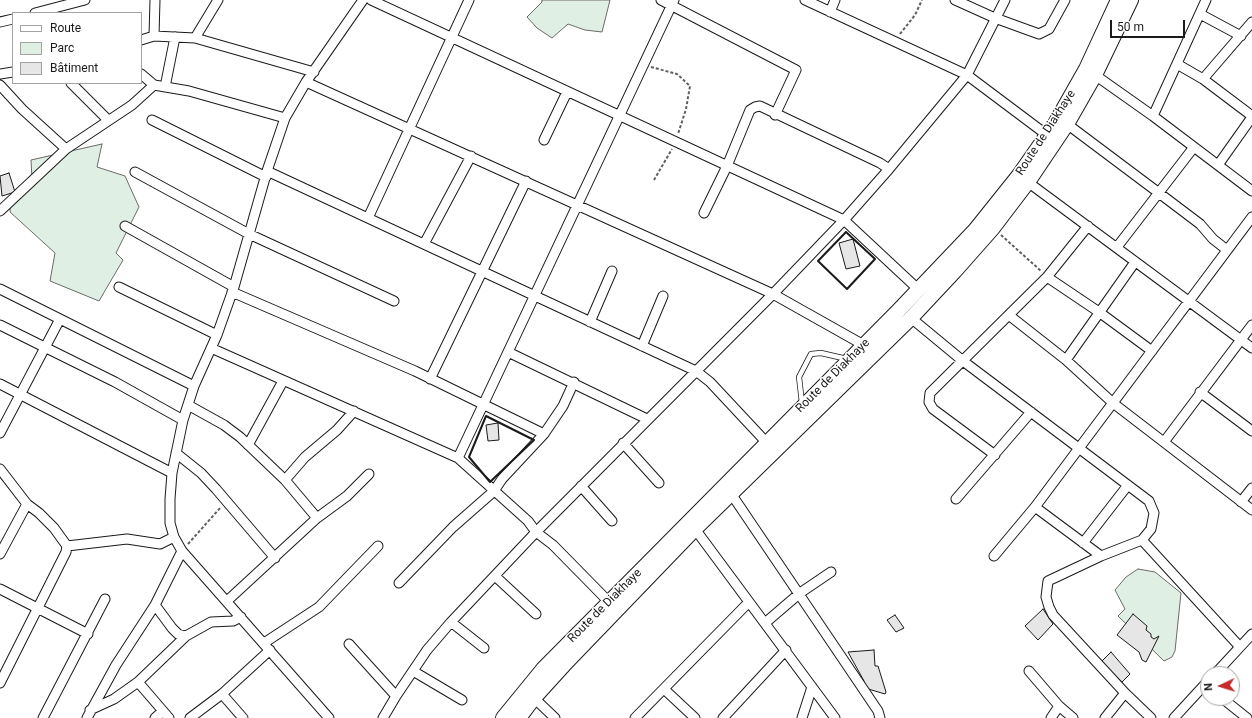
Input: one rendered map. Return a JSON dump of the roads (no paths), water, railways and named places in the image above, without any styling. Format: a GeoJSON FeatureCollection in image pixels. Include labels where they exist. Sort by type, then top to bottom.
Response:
{"type":"FeatureCollection","features":[{"type":"Feature","properties":{"kind":"main road","name":"Route de Diakhaye"},"geometry":{"type":"LineString","coordinates":[[519,718],[534,698],[695,529],[732,495],[871,348],[919,290],[1023,179],[1067,124],[1095,75],[1131,0]]}},
{"type":"Feature","properties":{"kind":"main road","name":"Route de Diakhaye"},"geometry":{"type":"LineString","coordinates":[[503,718],[543,669],[850,359],[871,348],[911,318],[993,228],[1023,179],[1046,135],[1086,69],[1115,1]]}},
{"type":"Feature","properties":{"kind":"street"},"geometry":{"type":"LineString","coordinates":[[39,12],[86,0]]}},
{"type":"Feature","properties":{"kind":"street"},"geometry":{"type":"LineString","coordinates":[[154,36],[155,0]]}},
{"type":"Feature","properties":{"kind":"street"},"geometry":{"type":"LineString","coordinates":[[195,38],[218,0]]}},
{"type":"Feature","properties":{"kind":"street"},"geometry":{"type":"LineString","coordinates":[[329,718],[182,551],[174,538],[170,523],[172,473],[183,420],[194,386],[217,336],[233,289],[266,174],[285,118],[306,82],[363,0]]}},
{"type":"Feature","properties":{"kind":"street"},"geometry":{"type":"LineString","coordinates":[[371,0],[619,117],[844,220],[919,290]]}},
{"type":"Feature","properties":{"kind":"street"},"geometry":{"type":"LineString","coordinates":[[368,218],[469,0]]}},
{"type":"Feature","properties":{"kind":"street"},"geometry":{"type":"LineString","coordinates":[[661,0],[673,3],[796,70],[775,115]]}},
{"type":"Feature","properties":{"kind":"street"},"geometry":{"type":"LineString","coordinates":[[805,0],[967,75],[1046,135]]}},
{"type":"Feature","properties":{"kind":"street"},"geometry":{"type":"LineString","coordinates":[[830,12],[835,0]]}},
{"type":"Feature","properties":{"kind":"street"},"geometry":{"type":"LineString","coordinates":[[955,0],[995,18],[1039,34],[1049,29],[1066,0]]}},
{"type":"Feature","properties":{"kind":"street"},"geometry":{"type":"LineString","coordinates":[[383,718],[413,671],[451,622],[623,443],[773,294],[844,220],[889,169],[967,75],[1005,0]]}},
{"type":"Feature","properties":{"kind":"street"},"geometry":{"type":"LineString","coordinates":[[1153,116],[1206,0]]}},
{"type":"Feature","properties":{"kind":"street"},"geometry":{"type":"LineString","coordinates":[[458,458],[673,3]]}},
{"type":"Feature","properties":{"kind":"street"},"geometry":{"type":"LineString","coordinates":[[1200,14],[1246,34]]}},
{"type":"Feature","properties":{"kind":"street"},"geometry":{"type":"LineString","coordinates":[[0,22],[12,19]]}},
{"type":"Feature","properties":{"kind":"street"},"geometry":{"type":"LineString","coordinates":[[1203,80],[1246,34],[1252,22]]}},
{"type":"Feature","properties":{"kind":"street"},"geometry":{"type":"LineString","coordinates":[[142,40],[154,36],[195,38],[314,72]]}},
{"type":"Feature","properties":{"kind":"street"},"geometry":{"type":"LineString","coordinates":[[165,87],[175,37]]}},
{"type":"Feature","properties":{"kind":"street"},"geometry":{"type":"LineString","coordinates":[[1177,64],[1203,80],[1252,117],[1218,165]]}},
{"type":"Feature","properties":{"kind":"street"},"geometry":{"type":"LineString","coordinates":[[1,72],[12,72]]}},
{"type":"Feature","properties":{"kind":"street"},"geometry":{"type":"LineString","coordinates":[[142,75],[154,85],[189,91],[285,118]]}},
{"type":"Feature","properties":{"kind":"street"},"geometry":{"type":"LineString","coordinates":[[1095,75],[1153,116],[1252,191]]}},
{"type":"Feature","properties":{"kind":"street"},"geometry":{"type":"LineString","coordinates":[[306,82],[773,294],[871,348]]}},
{"type":"Feature","properties":{"kind":"street"},"geometry":{"type":"LineString","coordinates":[[72,84],[108,120]]}},
{"type":"Feature","properties":{"kind":"street"},"geometry":{"type":"LineString","coordinates":[[0,85],[22,109],[66,149]]}},
{"type":"Feature","properties":{"kind":"street"},"geometry":{"type":"LineString","coordinates":[[0,211],[66,149],[132,105],[154,85]]}},
{"type":"Feature","properties":{"kind":"street"},"geometry":{"type":"LineString","coordinates":[[544,140],[567,92]]}},
{"type":"Feature","properties":{"kind":"street"},"geometry":{"type":"LineString","coordinates":[[704,213],[727,166],[750,110],[760,106],[775,115],[880,163],[889,169]]}},
{"type":"Feature","properties":{"kind":"street"},"geometry":{"type":"LineString","coordinates":[[152,120],[266,174],[368,218],[696,371],[710,382],[767,443]]}},
{"type":"Feature","properties":{"kind":"street"},"geometry":{"type":"LineString","coordinates":[[1067,124],[1200,224],[1213,239],[1227,250]]}},
{"type":"Feature","properties":{"kind":"street"},"geometry":{"type":"LineString","coordinates":[[1116,247],[1194,147]]}},
{"type":"Feature","properties":{"kind":"street"},"geometry":{"type":"LineString","coordinates":[[424,244],[471,156]]}},
{"type":"Feature","properties":{"kind":"street"},"geometry":{"type":"LineString","coordinates":[[135,172],[249,234],[394,301]]}},
{"type":"Feature","properties":{"kind":"street"},"geometry":{"type":"LineString","coordinates":[[1023,179],[1252,348]]}},
{"type":"Feature","properties":{"kind":"street"},"geometry":{"type":"LineString","coordinates":[[430,378],[526,181]]}},
{"type":"Feature","properties":{"kind":"street"},"geometry":{"type":"LineString","coordinates":[[994,556],[1035,507],[1252,217]]}},
{"type":"Feature","properties":{"kind":"street"},"geometry":{"type":"LineString","coordinates":[[125,226],[233,289],[430,378],[544,434]]}},
{"type":"Feature","properties":{"kind":"street"},"geometry":{"type":"LineString","coordinates":[[995,455],[933,409],[929,402],[930,393],[1048,277],[1088,226]]}},
{"type":"Feature","properties":{"kind":"street"},"geometry":{"type":"LineString","coordinates":[[1066,360],[1135,262]]}},
{"type":"Feature","properties":{"kind":"street"},"geometry":{"type":"LineString","coordinates":[[590,322],[612,271]]}},
{"type":"Feature","properties":{"kind":"street"},"geometry":{"type":"LineString","coordinates":[[1048,277],[1152,351]]}},
{"type":"Feature","properties":{"kind":"street"},"geometry":{"type":"LineString","coordinates":[[119,287],[217,336]]}},
{"type":"Feature","properties":{"kind":"street"},"geometry":{"type":"LineString","coordinates":[[0,289],[194,386]]}},
{"type":"Feature","properties":{"kind":"street"},"geometry":{"type":"LineString","coordinates":[[642,346],[663,296]]}},
{"type":"Feature","properties":{"kind":"street"},"geometry":{"type":"LineString","coordinates":[[1010,316],[1066,360],[1113,403],[1252,510]]}},
{"type":"Feature","properties":{"kind":"street"},"geometry":{"type":"LineString","coordinates":[[911,318],[963,361],[1149,501],[1154,513],[1151,529],[1142,540],[1101,556],[1048,581],[1046,597],[1053,615],[1125,693],[1151,718]]}},
{"type":"Feature","properties":{"kind":"street"},"geometry":{"type":"LineString","coordinates":[[0,433],[60,319]]}},
{"type":"Feature","properties":{"kind":"street"},"geometry":{"type":"LineString","coordinates":[[0,325],[115,382],[183,420]]}},
{"type":"Feature","properties":{"kind":"street"},"geometry":{"type":"LineString","coordinates":[[1164,442],[1200,392],[1252,325]]}},
{"type":"Feature","properties":{"kind":"street"},"geometry":{"type":"LineString","coordinates":[[211,348],[458,458],[528,522],[536,532],[553,545],[609,602]]}},
{"type":"Feature","properties":{"kind":"street"},"geometry":{"type":"LineString","coordinates":[[508,352],[574,382],[647,419]]}},
{"type":"Feature","properties":{"kind":"street"},"geometry":{"type":"LineString","coordinates":[[248,445],[283,381]]}},
{"type":"Feature","properties":{"kind":"street"},"geometry":{"type":"LineString","coordinates":[[398,583],[453,528],[494,491],[502,479],[544,434],[562,406],[574,382]]}},
{"type":"Feature","properties":{"kind":"street"},"geometry":{"type":"LineString","coordinates":[[0,384],[172,473]]}},
{"type":"Feature","properties":{"kind":"street"},"geometry":{"type":"LineString","coordinates":[[1200,392],[1252,431]]}},
{"type":"Feature","properties":{"kind":"street"},"geometry":{"type":"LineString","coordinates":[[188,405],[224,425],[248,445],[285,480],[317,518]]}},
{"type":"Feature","properties":{"kind":"street"},"geometry":{"type":"LineString","coordinates":[[285,480],[305,458],[337,430],[354,411]]}},
{"type":"Feature","properties":{"kind":"street"},"geometry":{"type":"LineString","coordinates":[[956,499],[1031,412]]}},
{"type":"Feature","properties":{"kind":"street"},"geometry":{"type":"LineString","coordinates":[[623,443],[659,482]]}},
{"type":"Feature","properties":{"kind":"street"},"geometry":{"type":"LineString","coordinates":[[176,453],[201,473],[275,558]]}},
{"type":"Feature","properties":{"kind":"street"},"geometry":{"type":"LineString","coordinates":[[0,469],[27,504],[39,512],[51,524],[67,546],[66,552],[0,683]]}},
{"type":"Feature","properties":{"kind":"street"},"geometry":{"type":"LineString","coordinates":[[227,601],[317,518],[347,496],[369,474]]}},
{"type":"Feature","properties":{"kind":"street"},"geometry":{"type":"LineString","coordinates":[[1083,543],[1128,485]]}},
{"type":"Feature","properties":{"kind":"street"},"geometry":{"type":"LineString","coordinates":[[581,486],[612,521]]}},
{"type":"Feature","properties":{"kind":"street"},"geometry":{"type":"LineString","coordinates":[[1241,502],[1252,488]]}},
{"type":"Feature","properties":{"kind":"street"},"geometry":{"type":"LineString","coordinates":[[732,495],[878,711],[880,718]]}},
{"type":"Feature","properties":{"kind":"street"},"geometry":{"type":"LineString","coordinates":[[0,554],[27,504]]}},
{"type":"Feature","properties":{"kind":"street"},"geometry":{"type":"LineString","coordinates":[[1035,507],[1101,556]]}},
{"type":"Feature","properties":{"kind":"street"},"geometry":{"type":"LineString","coordinates":[[695,529],[835,718]]}},
{"type":"Feature","properties":{"kind":"street"},"geometry":{"type":"LineString","coordinates":[[67,546],[127,540],[160,544],[174,538]]}},
{"type":"Feature","properties":{"kind":"street"},"geometry":{"type":"LineString","coordinates":[[1142,540],[1240,647]]}},
{"type":"Feature","properties":{"kind":"street"},"geometry":{"type":"LineString","coordinates":[[190,718],[222,694],[267,647],[319,607],[378,546]]}},
{"type":"Feature","properties":{"kind":"street"},"geometry":{"type":"LineString","coordinates":[[89,714],[124,652],[155,605],[182,551]]}},
{"type":"Feature","properties":{"kind":"street"},"geometry":{"type":"LineString","coordinates":[[765,622],[800,594],[832,572]]}},
{"type":"Feature","properties":{"kind":"street"},"geometry":{"type":"LineString","coordinates":[[495,576],[536,614]]}},
{"type":"Feature","properties":{"kind":"street"},"geometry":{"type":"LineString","coordinates":[[0,589],[88,634]]}},
{"type":"Feature","properties":{"kind":"street"},"geometry":{"type":"LineString","coordinates":[[43,718],[105,599]]}},
{"type":"Feature","properties":{"kind":"street"},"geometry":{"type":"LineString","coordinates":[[635,718],[749,602]]}},
{"type":"Feature","properties":{"kind":"street"},"geometry":{"type":"LineString","coordinates":[[155,605],[172,628],[178,634],[186,636]]}},
{"type":"Feature","properties":{"kind":"street"},"geometry":{"type":"LineString","coordinates":[[89,714],[138,682],[186,636],[211,622],[233,621],[241,617]]}},
{"type":"Feature","properties":{"kind":"street"},"geometry":{"type":"LineString","coordinates":[[451,622],[484,648]]}},
{"type":"Feature","properties":{"kind":"street"},"geometry":{"type":"LineString","coordinates":[[1222,666],[1252,634]]}},
{"type":"Feature","properties":{"kind":"street"},"geometry":{"type":"LineString","coordinates":[[349,644],[396,696]]}},
{"type":"Feature","properties":{"kind":"street"},"geometry":{"type":"LineString","coordinates":[[728,716],[786,650]]}},
{"type":"Feature","properties":{"kind":"street"},"geometry":{"type":"LineString","coordinates":[[413,671],[462,700]]}},
{"type":"Feature","properties":{"kind":"street"},"geometry":{"type":"LineString","coordinates":[[1029,671],[1059,706],[1074,718]]}},
{"type":"Feature","properties":{"kind":"street"},"geometry":{"type":"LineString","coordinates":[[138,682],[166,715],[155,718]]}},
{"type":"Feature","properties":{"kind":"street"},"geometry":{"type":"LineString","coordinates":[[802,718],[812,687]]}},
{"type":"Feature","properties":{"kind":"street"},"geometry":{"type":"LineString","coordinates":[[664,689],[695,718]]}},
{"type":"Feature","properties":{"kind":"street"},"geometry":{"type":"LineString","coordinates":[[1174,718],[1200,691]]}},
{"type":"Feature","properties":{"kind":"street"},"geometry":{"type":"LineString","coordinates":[[1105,718],[1125,693]]}},
{"type":"Feature","properties":{"kind":"street"},"geometry":{"type":"LineString","coordinates":[[222,694],[243,718]]}},
{"type":"Feature","properties":{"kind":"street"},"geometry":{"type":"LineString","coordinates":[[534,698],[555,718]]}},
{"type":"Feature","properties":{"kind":"street"},"geometry":{"type":"LineString","coordinates":[[1051,718],[1059,706]]}},
{"type":"Feature","properties":{"kind":"street"},"geometry":{"type":"LineString","coordinates":[[1232,706],[1247,718]]}},
{"type":"Feature","properties":{"kind":"lane"},"geometry":{"type":"LineString","coordinates":[[803,407],[799,377],[811,354],[821,352],[850,359]]}}]}
